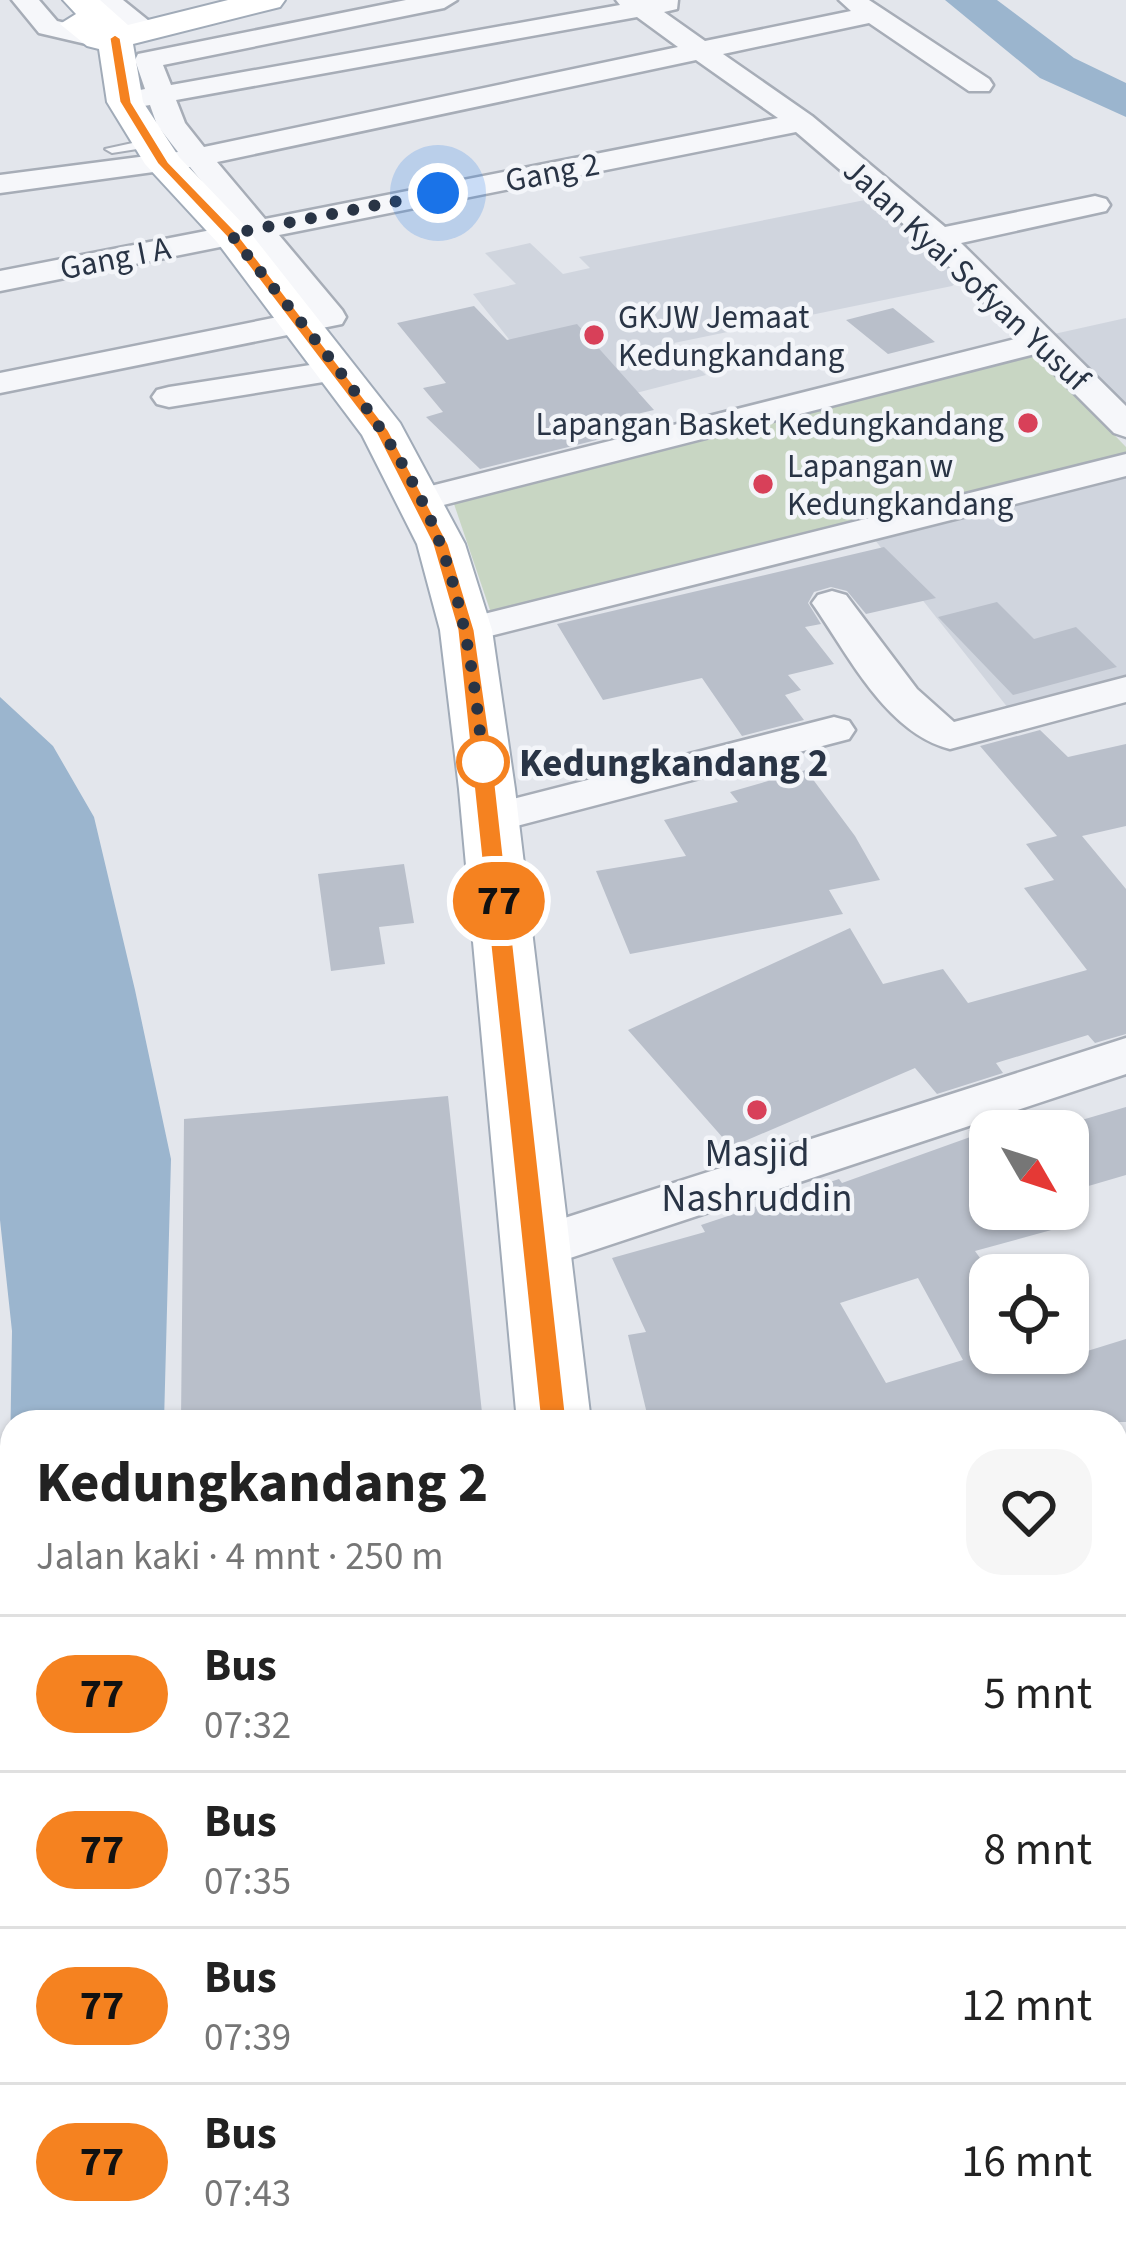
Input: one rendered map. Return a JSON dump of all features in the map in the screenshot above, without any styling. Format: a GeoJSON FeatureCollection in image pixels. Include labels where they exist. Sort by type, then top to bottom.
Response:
{"type":"FeatureCollection","features":[{"type":"Feature","properties":{"kind":"main road"},"geometry":{"type":"LineString","coordinates":[[268,0],[201,14],[89,14],[139,137],[231,234],[384,434],[441,544],[466,630],[553,1410]]}},
{"type":"Feature","properties":{"kind":"street"},"geometry":{"type":"LineString","coordinates":[[0,383],[330,317],[171,125],[148,60],[444,0]]}},
{"type":"Feature","properties":{"kind":"street"},"geometry":{"type":"LineString","coordinates":[[0,184],[139,137],[636,5],[691,0]]}},
{"type":"Feature","properties":{"kind":"street","name":"Jalan Kyai Sofyan Yusuf"},"geometry":{"type":"LineString","coordinates":[[636,5],[802,122],[939,238],[1126,426]]}},
{"type":"Feature","properties":{"kind":"street"},"geometry":{"type":"LineString","coordinates":[[82,138],[139,137],[705,52],[862,7],[979,85]]}},
{"type":"Feature","properties":{"kind":"street","name":"Gang 2"},"geometry":{"type":"LineString","coordinates":[[231,234],[802,122]]}},
{"type":"Feature","properties":{"kind":"street"},"geometry":{"type":"LineString","coordinates":[[939,238],[1095,205]]}},
{"type":"Feature","properties":{"kind":"street","name":"Gang I A"},"geometry":{"type":"LineString","coordinates":[[0,280],[231,234]]}},
{"type":"Feature","properties":{"kind":"street"},"geometry":{"type":"LineString","coordinates":[[420,500],[1042,342]]}},
{"type":"Feature","properties":{"kind":"street"},"geometry":{"type":"LineString","coordinates":[[169,397],[336,371]]}},
{"type":"Feature","properties":{"kind":"street"},"geometry":{"type":"LineString","coordinates":[[466,630],[1126,465]]}},
{"type":"Feature","properties":{"kind":"street"},"geometry":{"type":"LineString","coordinates":[[832,603],[909,705],[940,733],[950,736],[1126,689]]}},
{"type":"Feature","properties":{"kind":"street"},"geometry":{"type":"LineString","coordinates":[[490,819],[834,730]]}},
{"type":"Feature","properties":{"kind":"street"},"geometry":{"type":"LineString","coordinates":[[537,1248],[1126,1056]]}},
{"type":"Feature","properties":{"kind":"shaded area"},"geometry":{"type":"Polygon","coordinates":[[[870,199],[962,274],[959,281],[674,343],[706,375],[566,411],[473,294],[516,284],[485,253],[530,243],[563,274],[590,268],[579,257],[870,199]]]}},
{"type":"Feature","properties":{"kind":"shaded area"},"geometry":{"type":"Polygon","coordinates":[[[1126,318],[1126,408],[1054,334],[1126,318]]]}},
{"type":"Feature","properties":{"kind":"shaded area"},"geometry":{"type":"Polygon","coordinates":[[[1126,469],[1126,681],[1012,713],[871,535],[1126,469]]]}},
{"type":"Feature","properties":{"kind":"green space"},"geometry":{"type":"Polygon","coordinates":[[[1036,354],[1126,447],[1126,455],[491,613],[453,501],[1036,354]]]}},
{"type":"Feature","properties":{"kind":"water"},"geometry":{"type":"Polygon","coordinates":[[[0,697],[53,746],[94,817],[135,990],[171,1159],[164,1410],[11,1410],[12,1331],[0,1220],[0,697]]]}},
{"type":"Feature","properties":{"kind":"building"},"geometry":{"type":"Polygon","coordinates":[[[474,306],[507,340],[577,324],[654,410],[637,414],[649,427],[480,469],[426,417],[443,412],[423,388],[446,383],[397,323],[474,306]]]}},
{"type":"Feature","properties":{"kind":"building"},"geometry":{"type":"Polygon","coordinates":[[[893,308],[935,342],[888,354],[846,320],[893,308]]]}},
{"type":"Feature","properties":{"kind":"building"},"geometry":{"type":"Polygon","coordinates":[[[884,547],[936,598],[866,614],[847,591],[831,587],[814,592],[808,603],[821,624],[805,627],[834,664],[788,675],[801,690],[785,695],[804,720],[742,736],[702,678],[603,700],[557,624],[884,547]]]}},
{"type":"Feature","properties":{"kind":"building"},"geometry":{"type":"Polygon","coordinates":[[[997,602],[1034,639],[1076,627],[1117,667],[1013,695],[938,617],[997,602]]]}},
{"type":"Feature","properties":{"kind":"building"},"geometry":{"type":"Polygon","coordinates":[[[1040,730],[1068,757],[1126,744],[1126,826],[1082,836],[1126,889],[1126,1034],[1095,1043],[1088,1035],[996,1063],[1003,1073],[937,1094],[915,1068],[731,1147],[628,1030],[850,928],[883,984],[943,969],[968,1003],[1087,970],[1024,888],[1054,880],[1026,844],[1057,836],[980,746],[1040,730]]]}},
{"type":"Feature","properties":{"kind":"building"},"geometry":{"type":"Polygon","coordinates":[[[806,770],[855,836],[880,880],[829,890],[843,914],[630,954],[596,871],[686,856],[664,820],[738,802],[730,792],[806,770]]]}},
{"type":"Feature","properties":{"kind":"building"},"geometry":{"type":"Polygon","coordinates":[[[404,864],[414,923],[379,927],[385,964],[331,971],[318,874],[404,864]]]}},
{"type":"Feature","properties":{"kind":"building"},"geometry":{"type":"Polygon","coordinates":[[[448,1096],[482,1410],[181,1410],[184,1119],[448,1096]]]}},
{"type":"Feature","properties":{"kind":"building"},"geometry":{"type":"Polygon","coordinates":[[[1126,1107],[1126,1175],[1089,1186],[1089,1118],[1126,1107]]]}},
{"type":"Feature","properties":{"kind":"building"},"geometry":{"type":"Polygon","coordinates":[[[969,1137],[969,1230],[1051,1230],[969,1254],[969,1374],[1089,1374],[1089,1350],[1126,1339],[1126,1410],[646,1410],[628,1335],[646,1332],[612,1258],[705,1232],[701,1225],[839,1179],[842,1183],[969,1137]],[[918,1278],[840,1303],[886,1383],[963,1360],[918,1278]]]}},
{"type":"Feature","properties":{"kind":"waterway"},"geometry":{"type":"LineString","coordinates":[[968,0],[1057,68],[1126,102]]}},
{"type":"Feature","properties":{"kind":"bus line","name":"77"},"geometry":{"type":"LineString","coordinates":[[115,38],[125,102],[164,164],[231,234],[384,434],[441,544],[466,630],[482,749],[553,1410]]}},
{"type":"Feature","properties":{"kind":"place","name":"GKJW Jemaat Kedungkandang"},"geometry":{"type":"Point","coordinates":[594,335]}},
{"type":"Feature","properties":{"kind":"place","name":"Lapangan Basket Kedungkandang"},"geometry":{"type":"Point","coordinates":[1028,423]}},
{"type":"Feature","properties":{"kind":"place","name":"Lapangan w Kedungkandang"},"geometry":{"type":"Point","coordinates":[763,484]}},
{"type":"Feature","properties":{"kind":"place","name":"Kedungkandang 2"},"geometry":{"type":"Point","coordinates":[483,762]}},
{"type":"Feature","properties":{"kind":"place","name":"Masjid Nashruddin"},"geometry":{"type":"Point","coordinates":[757,1110]}},
{"type":"Feature","properties":{"kind":"route"},"geometry":{"type":"LineString","coordinates":[[438,193],[231,234],[384,434],[420,500],[441,544],[466,630],[483,762]]}}]}
